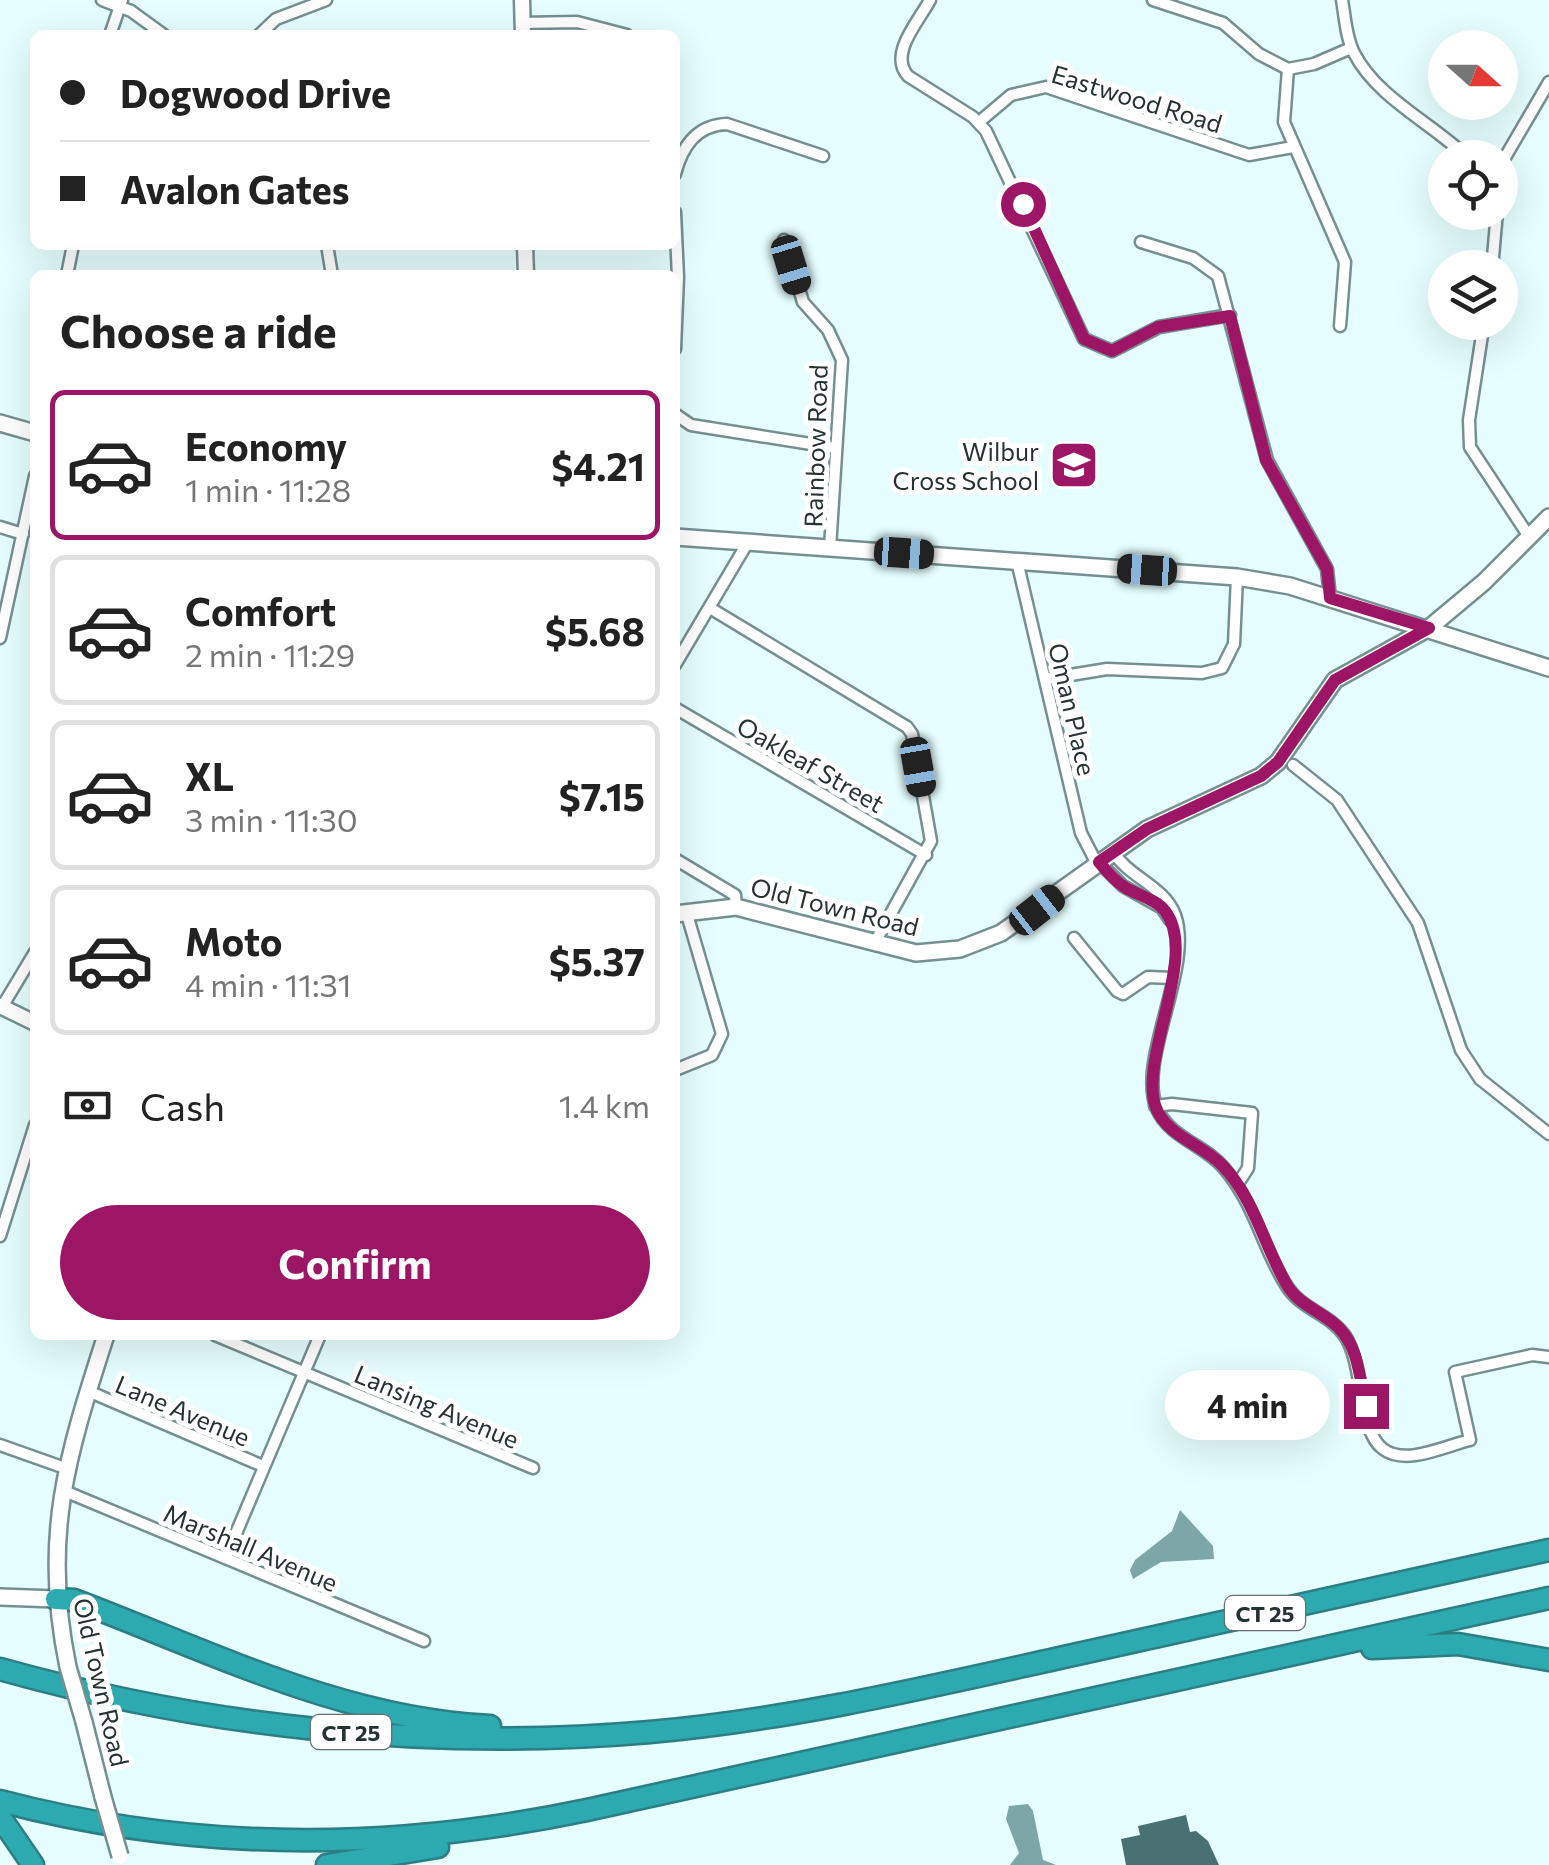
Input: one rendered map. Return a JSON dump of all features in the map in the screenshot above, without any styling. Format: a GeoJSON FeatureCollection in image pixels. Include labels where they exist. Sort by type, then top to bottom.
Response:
{"type":"FeatureCollection","features":[{"type":"Feature","properties":{"kind":"highway","name":"CT 25"},"geometry":{"type":"LineString","coordinates":[[0,1669],[170,1708],[273,1724],[378,1734],[557,1738],[707,1726],[886,1697],[1549,1547]]}},
{"type":"Feature","properties":{"kind":"highway","name":"CT 25"},"geometry":{"type":"LineString","coordinates":[[1,1813],[164,1832],[300,1842],[437,1835],[616,1804],[1549,1598]]}},
{"type":"Feature","properties":{"kind":"highway"},"geometry":{"type":"LineString","coordinates":[[56,1599],[74,1600],[304,1688],[399,1714],[501,1727],[707,1726]]}},
{"type":"Feature","properties":{"kind":"highway"},"geometry":{"type":"LineString","coordinates":[[1246,1664],[1426,1644],[1492,1648],[1549,1660]]}},
{"type":"Feature","properties":{"kind":"highway"},"geometry":{"type":"LineString","coordinates":[[327,1865],[518,1834],[616,1804]]}},
{"type":"Feature","properties":{"kind":"highway"},"geometry":{"type":"LineString","coordinates":[[1,1813],[33,1865]]}},
{"type":"Feature","properties":{"kind":"main road"},"geometry":{"type":"LineString","coordinates":[[0,423],[30,432]]}},
{"type":"Feature","properties":{"kind":"main road","name":"Old Town Road"},"geometry":{"type":"LineString","coordinates":[[680,912],[736,907],[916,954],[960,949],[1021,921],[1147,829],[1261,776],[1278,762],[1335,680],[1429,628],[1549,518]]}},
{"type":"Feature","properties":{"kind":"main road"},"geometry":{"type":"LineString","coordinates":[[680,537],[1237,577],[1330,598],[1549,668]]}},
{"type":"Feature","properties":{"kind":"main road","name":"Old Town Road"},"geometry":{"type":"LineString","coordinates":[[104,1340],[61,1490],[55,1551],[56,1599],[68,1666],[121,1860]]}},
{"type":"Feature","properties":{"kind":"main road"},"geometry":{"type":"LineString","coordinates":[[0,1596],[56,1599]]}},
{"type":"Feature","properties":{"kind":"street"},"geometry":{"type":"LineString","coordinates":[[102,0],[120,3],[157,30]]}},
{"type":"Feature","properties":{"kind":"street"},"geometry":{"type":"LineString","coordinates":[[264,30],[276,19],[326,0]]}},
{"type":"Feature","properties":{"kind":"street"},"geometry":{"type":"LineString","coordinates":[[522,0],[522,29],[577,22],[608,30]]}},
{"type":"Feature","properties":{"kind":"street"},"geometry":{"type":"LineString","coordinates":[[930,0],[901,53],[901,66],[908,76],[979,122],[1008,171],[1088,342],[1112,351],[1158,327],[1230,316]]}},
{"type":"Feature","properties":{"kind":"street"},"geometry":{"type":"LineString","coordinates":[[1153,0],[1223,23],[1259,54],[1288,69],[1319,62],[1351,48]]}},
{"type":"Feature","properties":{"kind":"street"},"geometry":{"type":"LineString","coordinates":[[1342,0],[1351,48],[1379,86],[1446,140]]}},
{"type":"Feature","properties":{"kind":"street"},"geometry":{"type":"LineString","coordinates":[[112,30],[120,3]]}},
{"type":"Feature","properties":{"kind":"street"},"geometry":{"type":"LineString","coordinates":[[1288,69],[1282,117],[1344,256],[1346,280],[1340,326]]}},
{"type":"Feature","properties":{"kind":"street"},"geometry":{"type":"LineString","coordinates":[[1515,140],[1549,82]]}},
{"type":"Feature","properties":{"kind":"street","name":"Eastwood Road"},"geometry":{"type":"LineString","coordinates":[[979,122],[1012,94],[1046,88],[1249,155],[1293,147]]}},
{"type":"Feature","properties":{"kind":"street"},"geometry":{"type":"LineString","coordinates":[[680,158],[689,141],[716,124],[727,124],[823,156]]}},
{"type":"Feature","properties":{"kind":"street","name":"Rainbow Road"},"geometry":{"type":"LineString","coordinates":[[784,240],[803,302],[828,330],[842,360],[830,548]]}},
{"type":"Feature","properties":{"kind":"street"},"geometry":{"type":"LineString","coordinates":[[1141,242],[1208,265],[1222,284],[1266,460],[1327,569],[1330,598]]}},
{"type":"Feature","properties":{"kind":"street"},"geometry":{"type":"LineString","coordinates":[[1481,340],[1470,447],[1530,538]]}},
{"type":"Feature","properties":{"kind":"street"},"geometry":{"type":"LineString","coordinates":[[680,417],[692,425],[836,448]]}},
{"type":"Feature","properties":{"kind":"street"},"geometry":{"type":"LineString","coordinates":[[0,634],[30,500]]}},
{"type":"Feature","properties":{"kind":"street"},"geometry":{"type":"LineString","coordinates":[[0,527],[23,534]]}},
{"type":"Feature","properties":{"kind":"street"},"geometry":{"type":"LineString","coordinates":[[680,658],[748,542]]}},
{"type":"Feature","properties":{"kind":"street","name":"Oman Place"},"geometry":{"type":"LineString","coordinates":[[1017,561],[1082,833],[1103,859]]}},
{"type":"Feature","properties":{"kind":"street"},"geometry":{"type":"LineString","coordinates":[[1046,679],[1106,669],[1217,671],[1229,659],[1234,644],[1237,577]]}},
{"type":"Feature","properties":{"kind":"street"},"geometry":{"type":"LineString","coordinates":[[710,608],[907,726],[912,734],[930,834],[926,855],[874,944]]}},
{"type":"Feature","properties":{"kind":"street","name":"Oakleaf Street"},"geometry":{"type":"LineString","coordinates":[[680,711],[926,855]]}},
{"type":"Feature","properties":{"kind":"street"},"geometry":{"type":"LineString","coordinates":[[1293,765],[1337,800],[1418,923],[1461,1050],[1480,1080],[1549,1134]]}},
{"type":"Feature","properties":{"kind":"street"},"geometry":{"type":"LineString","coordinates":[[1103,859],[1123,886],[1166,913],[1174,931],[1175,966]]}},
{"type":"Feature","properties":{"kind":"street"},"geometry":{"type":"LineString","coordinates":[[1103,859],[1123,867],[1164,896],[1172,908],[1179,938],[1153,1082],[1156,1106],[1167,1126],[1221,1164],[1254,1212],[1288,1288],[1338,1326],[1354,1350],[1372,1435],[1381,1448],[1405,1457],[1470,1440],[1455,1372],[1532,1355],[1549,1357]]}},
{"type":"Feature","properties":{"kind":"street"},"geometry":{"type":"LineString","coordinates":[[680,862],[735,894],[736,907]]}},
{"type":"Feature","properties":{"kind":"street"},"geometry":{"type":"LineString","coordinates":[[680,912],[722,1034],[712,1055],[680,1068]]}},
{"type":"Feature","properties":{"kind":"street"},"geometry":{"type":"LineString","coordinates":[[1074,938],[1116,992],[1123,994],[1148,977],[1172,978]]}},
{"type":"Feature","properties":{"kind":"street"},"geometry":{"type":"LineString","coordinates":[[30,960],[1,1006],[30,1020]]}},
{"type":"Feature","properties":{"kind":"street"},"geometry":{"type":"LineString","coordinates":[[1156,1106],[1172,1104],[1252,1114],[1248,1168],[1237,1185]]}},
{"type":"Feature","properties":{"kind":"street"},"geometry":{"type":"LineString","coordinates":[[0,1236],[30,1141]]}},
{"type":"Feature","properties":{"kind":"street","name":"Lansing Avenue"},"geometry":{"type":"LineString","coordinates":[[227,1340],[533,1468]]}},
{"type":"Feature","properties":{"kind":"street"},"geometry":{"type":"LineString","coordinates":[[226,1557],[318,1340]]}},
{"type":"Feature","properties":{"kind":"street","name":"Lane Avenue"},"geometry":{"type":"LineString","coordinates":[[88,1391],[264,1466]]}},
{"type":"Feature","properties":{"kind":"street"},"geometry":{"type":"LineString","coordinates":[[0,1445],[66,1468]]}},
{"type":"Feature","properties":{"kind":"street","name":"Marshall Avenue"},"geometry":{"type":"LineString","coordinates":[[61,1490],[424,1641]]}},
{"type":"Feature","properties":{"kind":"water"},"geometry":{"type":"Polygon","coordinates":[[[1180,1510],[1213,1546],[1214,1559],[1161,1562],[1133,1579],[1130,1570],[1135,1560],[1172,1531],[1180,1510]]]}},
{"type":"Feature","properties":{"kind":"water"},"geometry":{"type":"Polygon","coordinates":[[[1028,1804],[1033,1811],[1043,1860],[1056,1865],[1010,1865],[1019,1853],[1006,1819],[1009,1806],[1028,1804]]]}},
{"type":"Feature","properties":{"kind":"building"},"geometry":{"type":"Polygon","coordinates":[[[1186,1815],[1190,1832],[1196,1831],[1208,1841],[1219,1865],[1126,1865],[1121,1839],[1140,1835],[1138,1826],[1186,1815]]]}},
{"type":"Feature","properties":{"kind":"place","name":"Wilbur Cross School"},"geometry":{"type":"Point","coordinates":[1074,465]}},
{"type":"Feature","properties":{"kind":"route"},"geometry":{"type":"LineString","coordinates":[[1023,204],[1084,339],[1094,346],[1112,351],[1122,349],[1158,327],[1230,316],[1266,460],[1327,569],[1330,598],[1429,628],[1344,672],[1321,696],[1278,762],[1261,776],[1147,829],[1099,862],[1123,886],[1162,908],[1174,931],[1175,966],[1153,1082],[1156,1106],[1167,1126],[1221,1164],[1237,1185],[1254,1212],[1288,1288],[1344,1333],[1354,1350],[1366,1406]]}}]}
